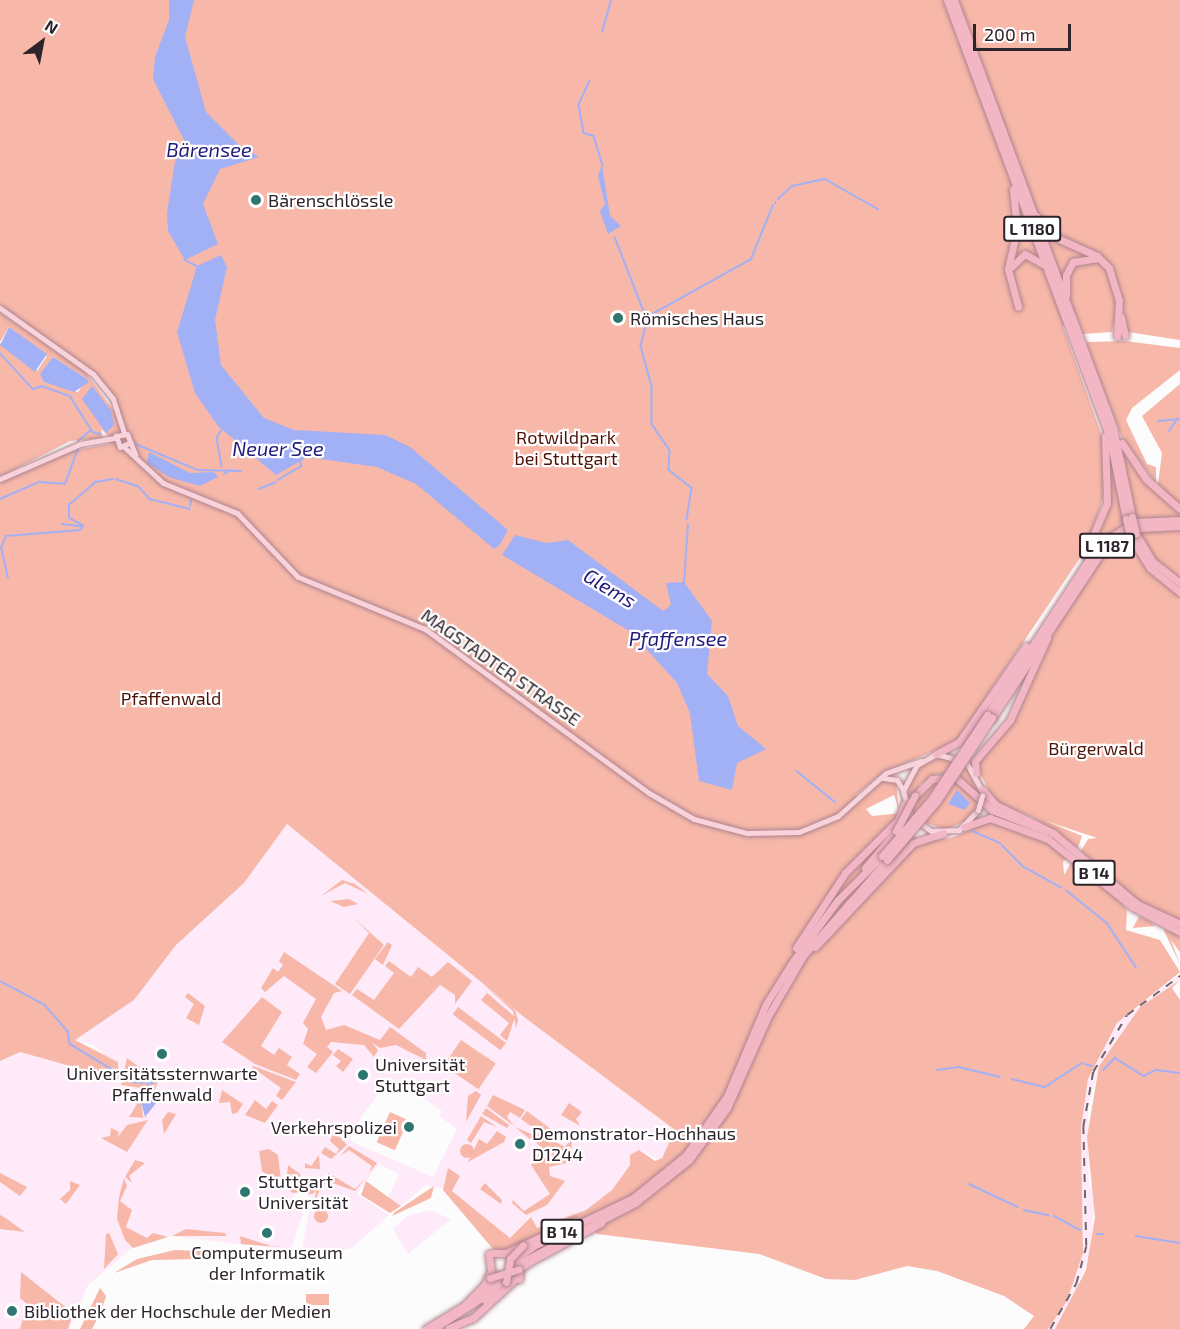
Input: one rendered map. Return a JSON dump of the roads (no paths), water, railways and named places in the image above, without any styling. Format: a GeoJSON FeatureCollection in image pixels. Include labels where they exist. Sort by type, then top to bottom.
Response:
{"type":"FeatureCollection","features":[{"type":"Feature","properties":{"kind":"highway","name":"L 1180"},"geometry":{"type":"LineString","coordinates":[[947,0],[1067,327],[1109,429],[1138,469],[1180,509]]}},
{"type":"Feature","properties":{"kind":"highway","name":"L 1180"},"geometry":{"type":"LineString","coordinates":[[954,0],[1076,326],[1109,429],[1133,535],[1150,568],[1180,592]]}},
{"type":"Feature","properties":{"kind":"highway","name":"L 1180"},"geometry":{"type":"LineString","coordinates":[[1011,174],[1017,223],[1009,273],[1018,307]]}},
{"type":"Feature","properties":{"kind":"highway","name":"L 1180"},"geometry":{"type":"LineString","coordinates":[[1032,213],[1057,238],[1102,260]]}},
{"type":"Feature","properties":{"kind":"highway","name":"L 1180"},"geometry":{"type":"LineString","coordinates":[[1009,273],[1014,260],[1025,254],[1038,258],[1052,284]]}},
{"type":"Feature","properties":{"kind":"highway","name":"L 1180"},"geometry":{"type":"LineString","coordinates":[[1067,303],[1065,278],[1073,262],[1086,257],[1102,260]]}},
{"type":"Feature","properties":{"kind":"highway"},"geometry":{"type":"LineString","coordinates":[[1102,260],[1113,277],[1120,314],[1121,336]]}},
{"type":"Feature","properties":{"kind":"highway","name":"L 1187"},"geometry":{"type":"LineString","coordinates":[[1077,572],[1107,503],[1109,429]]}},
{"type":"Feature","properties":{"kind":"highway","name":"L 1187"},"geometry":{"type":"LineString","coordinates":[[936,754],[953,748],[1036,636],[1077,572],[1100,544],[1123,527],[1151,519],[1180,525]]}},
{"type":"Feature","properties":{"kind":"highway","name":"L 1187"},"geometry":{"type":"LineString","coordinates":[[1062,609],[1111,542],[1150,525],[1180,525]]}},
{"type":"Feature","properties":{"kind":"highway","name":"L 1180"},"geometry":{"type":"LineString","coordinates":[[1133,535],[1152,561],[1180,583]]}},
{"type":"Feature","properties":{"kind":"highway"},"geometry":{"type":"LineString","coordinates":[[792,974],[837,912],[932,798],[990,717],[1062,609]]}},
{"type":"Feature","properties":{"kind":"highway"},"geometry":{"type":"LineString","coordinates":[[976,773],[975,761],[993,742],[1062,609]]}},
{"type":"Feature","properties":{"kind":"highway"},"geometry":{"type":"LineString","coordinates":[[990,717],[1036,636]]}},
{"type":"Feature","properties":{"kind":"highway","name":"B 14"},"geometry":{"type":"LineString","coordinates":[[515,1266],[537,1244],[616,1206],[664,1177],[703,1135],[777,987],[854,882],[896,831],[915,796],[932,779],[956,778],[989,808],[1061,839],[1137,904],[1180,924]]}},
{"type":"Feature","properties":{"kind":"highway"},"geometry":{"type":"LineString","coordinates":[[982,792],[996,805],[1038,823],[1061,839]]}},
{"type":"Feature","properties":{"kind":"highway"},"geometry":{"type":"LineString","coordinates":[[777,987],[826,900],[867,846],[898,820],[904,803]]}},
{"type":"Feature","properties":{"kind":"highway","name":"B 14"},"geometry":{"type":"LineString","coordinates":[[964,827],[990,818],[1048,839],[1133,907],[1180,932]]}},
{"type":"Feature","properties":{"kind":"highway","name":"B 14"},"geometry":{"type":"LineString","coordinates":[[434,1326],[465,1305],[490,1278],[605,1219],[663,1184],[711,1133],[792,974],[913,843],[943,833]]}},
{"type":"Feature","properties":{"kind":"highway"},"geometry":{"type":"LineString","coordinates":[[854,882],[884,858]]}},
{"type":"Feature","properties":{"kind":"highway","name":"B 14"},"geometry":{"type":"LineString","coordinates":[[490,1278],[491,1253],[503,1254],[563,1226],[616,1206]]}},
{"type":"Feature","properties":{"kind":"highway","name":"B 14"},"geometry":{"type":"LineString","coordinates":[[506,1270],[523,1245]]}},
{"type":"Feature","properties":{"kind":"highway"},"geometry":{"type":"LineString","coordinates":[[448,1329],[473,1318],[501,1290],[515,1266]]}},
{"type":"Feature","properties":{"kind":"highway"},"geometry":{"type":"LineString","coordinates":[[506,1270],[508,1279]]}},
{"type":"Feature","properties":{"kind":"highway"},"geometry":{"type":"LineString","coordinates":[[448,1329],[508,1279]]}},
{"type":"Feature","properties":{"kind":"highway","name":"B 14"},"geometry":{"type":"LineString","coordinates":[[427,1329],[454,1317],[485,1292],[508,1279]]}},
{"type":"Feature","properties":{"kind":"highway","name":"B 14"},"geometry":{"type":"LineString","coordinates":[[427,1329],[471,1308],[485,1292]]}},
{"type":"Feature","properties":{"kind":"main road","name":"L 1187"},"geometry":{"type":"LineString","coordinates":[[0,308],[93,374],[120,419],[119,437],[127,445]]}},
{"type":"Feature","properties":{"kind":"main road"},"geometry":{"type":"LineString","coordinates":[[0,479],[80,444],[119,437],[127,445]]}},
{"type":"Feature","properties":{"kind":"main road","name":"MAGSTADTER STRASSE"},"geometry":{"type":"LineString","coordinates":[[127,445],[142,465],[164,483],[232,510],[306,582],[425,629],[685,814],[768,835],[826,822],[878,779],[921,761]]}},
{"type":"Feature","properties":{"kind":"main road","name":"L 1187"},"geometry":{"type":"LineString","coordinates":[[921,761],[936,754]]}},
{"type":"Feature","properties":{"kind":"main road"},"geometry":{"type":"LineString","coordinates":[[936,754],[958,758],[976,773],[982,792],[978,810],[964,827]]}},
{"type":"Feature","properties":{"kind":"main road"},"geometry":{"type":"LineString","coordinates":[[903,791],[921,761]]}},
{"type":"Feature","properties":{"kind":"main road"},"geometry":{"type":"LineString","coordinates":[[878,779],[895,779],[903,791],[904,803],[917,823],[943,833]]}},
{"type":"Feature","properties":{"kind":"main road","name":"B 14"},"geometry":{"type":"LineString","coordinates":[[943,833],[964,827]]}},
{"type":"Feature","properties":{"kind":"water","name":"Bärensee"},"geometry":{"type":"Polygon","coordinates":[[[169,0],[194,0],[185,37],[206,112],[240,146],[259,157],[220,169],[203,204],[218,244],[185,260],[168,231],[167,213],[175,162],[186,144],[153,79],[155,57],[169,20],[169,0]]]}},
{"type":"Feature","properties":{"kind":"water"},"geometry":{"type":"Polygon","coordinates":[[[602,165],[610,216],[621,226],[608,234],[600,211],[605,204],[598,176],[602,165]]]}},
{"type":"Feature","properties":{"kind":"water","name":"Neuer See"},"geometry":{"type":"Polygon","coordinates":[[[221,255],[227,267],[215,320],[221,365],[264,418],[294,430],[385,435],[410,447],[508,530],[499,546],[494,549],[416,484],[377,467],[307,457],[276,475],[218,426],[195,393],[177,332],[197,266],[221,255]]]}},
{"type":"Feature","properties":{"kind":"water"},"geometry":{"type":"Polygon","coordinates":[[[9,327],[47,354],[35,372],[0,345],[9,327]]]}},
{"type":"Feature","properties":{"kind":"water"},"geometry":{"type":"Polygon","coordinates":[[[53,357],[87,379],[88,383],[74,392],[44,382],[40,374],[53,357]]]}},
{"type":"Feature","properties":{"kind":"water"},"geometry":{"type":"Polygon","coordinates":[[[92,386],[111,411],[114,425],[106,433],[82,399],[92,386]]]}},
{"type":"Feature","properties":{"kind":"water"},"geometry":{"type":"Polygon","coordinates":[[[149,452],[190,473],[214,472],[218,477],[200,486],[171,478],[147,463],[149,452]]]}},
{"type":"Feature","properties":{"kind":"water","name":"Pfaffensee"},"geometry":{"type":"Polygon","coordinates":[[[515,535],[546,543],[568,540],[663,611],[671,605],[666,583],[684,582],[712,621],[707,674],[728,696],[738,726],[766,749],[737,763],[732,790],[699,781],[690,713],[677,683],[631,632],[502,555],[515,535]]]}},
{"type":"Feature","properties":{"kind":"water"},"geometry":{"type":"Polygon","coordinates":[[[957,790],[970,803],[965,810],[948,804],[957,790]]]}},
{"type":"Feature","properties":{"kind":"water"},"geometry":{"type":"Polygon","coordinates":[[[131,1067],[154,1083],[155,1084],[131,1083],[131,1067]]]}},
{"type":"Feature","properties":{"kind":"water"},"geometry":{"type":"Polygon","coordinates":[[[147,1092],[160,1098],[145,1117],[139,1093],[147,1092]]]}},
{"type":"Feature","properties":{"kind":"waterway","name":"Glems"},"geometry":{"type":"LineString","coordinates":[[602,32],[611,0]]}},
{"type":"Feature","properties":{"kind":"waterway","name":"Glems"},"geometry":{"type":"LineString","coordinates":[[590,81],[579,105],[584,133],[594,136],[603,166]]}},
{"type":"Feature","properties":{"kind":"waterway"},"geometry":{"type":"LineString","coordinates":[[778,199],[792,186],[825,179],[878,209]]}},
{"type":"Feature","properties":{"kind":"waterway"},"geometry":{"type":"LineString","coordinates":[[647,317],[751,259],[773,205]]}},
{"type":"Feature","properties":{"kind":"waterway","name":"Glems"},"geometry":{"type":"LineString","coordinates":[[615,237],[647,319]]}},
{"type":"Feature","properties":{"kind":"waterway"},"geometry":{"type":"LineString","coordinates":[[185,260],[197,266]]}},
{"type":"Feature","properties":{"kind":"waterway","name":"Glems"},"geometry":{"type":"LineString","coordinates":[[647,322],[641,346],[652,387],[652,424],[670,451],[669,470],[692,488],[687,520]]}},
{"type":"Feature","properties":{"kind":"waterway","name":"Glems"},"geometry":{"type":"LineString","coordinates":[[0,353],[33,389],[42,386],[70,396],[93,432],[100,434]]}},
{"type":"Feature","properties":{"kind":"waterway"},"geometry":{"type":"LineString","coordinates":[[1169,431],[1177,419]]}},
{"type":"Feature","properties":{"kind":"waterway"},"geometry":{"type":"LineString","coordinates":[[1158,421],[1180,419]]}},
{"type":"Feature","properties":{"kind":"waterway"},"geometry":{"type":"LineString","coordinates":[[78,441],[91,430]]}},
{"type":"Feature","properties":{"kind":"waterway"},"geometry":{"type":"LineString","coordinates":[[222,430],[217,438],[222,467]]}},
{"type":"Feature","properties":{"kind":"waterway","name":"Glems"},"geometry":{"type":"LineString","coordinates":[[136,444],[198,470],[241,471]]}},
{"type":"Feature","properties":{"kind":"waterway"},"geometry":{"type":"LineString","coordinates":[[0,499],[39,482],[65,484],[78,449]]}},
{"type":"Feature","properties":{"kind":"waterway"},"geometry":{"type":"LineString","coordinates":[[278,480],[301,466],[300,461]]}},
{"type":"Feature","properties":{"kind":"waterway","name":"Glems"},"geometry":{"type":"LineString","coordinates":[[224,474],[232,470]]}},
{"type":"Feature","properties":{"kind":"waterway"},"geometry":{"type":"LineString","coordinates":[[8,578],[1,548],[6,536],[80,530],[83,526],[69,518],[69,505],[95,482],[113,479]]}},
{"type":"Feature","properties":{"kind":"waterway"},"geometry":{"type":"LineString","coordinates":[[116,479],[138,486],[150,499],[190,509]]}},
{"type":"Feature","properties":{"kind":"waterway"},"geometry":{"type":"LineString","coordinates":[[259,489],[276,482]]}},
{"type":"Feature","properties":{"kind":"waterway"},"geometry":{"type":"LineString","coordinates":[[190,506],[191,501]]}},
{"type":"Feature","properties":{"kind":"waterway"},"geometry":{"type":"LineString","coordinates":[[62,524],[82,526]]}},
{"type":"Feature","properties":{"kind":"waterway","name":"Glems"},"geometry":{"type":"LineString","coordinates":[[684,583],[688,525]]}},
{"type":"Feature","properties":{"kind":"waterway"},"geometry":{"type":"LineString","coordinates":[[797,771],[835,802]]}},
{"type":"Feature","properties":{"kind":"waterway"},"geometry":{"type":"LineString","coordinates":[[973,831],[1000,843]]}},
{"type":"Feature","properties":{"kind":"waterway"},"geometry":{"type":"LineString","coordinates":[[1002,845],[1024,867],[1062,888]]}},
{"type":"Feature","properties":{"kind":"waterway"},"geometry":{"type":"LineString","coordinates":[[1066,890],[1107,923],[1136,967]]}},
{"type":"Feature","properties":{"kind":"waterway"},"geometry":{"type":"LineString","coordinates":[[0,981],[45,1005],[68,1031],[70,1044],[128,1079]]}},
{"type":"Feature","properties":{"kind":"waterway"},"geometry":{"type":"LineString","coordinates":[[1103,1070],[1115,1058],[1144,1076],[1156,1070],[1180,1073]]}},
{"type":"Feature","properties":{"kind":"waterway"},"geometry":{"type":"LineString","coordinates":[[1012,1079],[1045,1087],[1082,1063]]}},
{"type":"Feature","properties":{"kind":"waterway"},"geometry":{"type":"LineString","coordinates":[[1085,1064],[1092,1066]]}},
{"type":"Feature","properties":{"kind":"waterway"},"geometry":{"type":"LineString","coordinates":[[937,1070],[959,1067],[1000,1077]]}},
{"type":"Feature","properties":{"kind":"waterway"},"geometry":{"type":"LineString","coordinates":[[149,1085],[151,1093]]}},
{"type":"Feature","properties":{"kind":"waterway"},"geometry":{"type":"LineString","coordinates":[[969,1184],[1018,1207]]}},
{"type":"Feature","properties":{"kind":"waterway"},"geometry":{"type":"LineString","coordinates":[[1024,1210],[1048,1215]]}},
{"type":"Feature","properties":{"kind":"waterway"},"geometry":{"type":"LineString","coordinates":[[1054,1216],[1080,1230]]}},
{"type":"Feature","properties":{"kind":"waterway"},"geometry":{"type":"LineString","coordinates":[[1097,1234],[1103,1234]]}},
{"type":"Feature","properties":{"kind":"waterway"},"geometry":{"type":"LineString","coordinates":[[1136,1236],[1180,1243]]}},
{"type":"Feature","properties":{"kind":"railway"},"geometry":{"type":"LineString","coordinates":[[1050,1329],[1076,1284],[1086,1246],[1083,1127],[1093,1072],[1127,1015],[1180,976]]}},
{"type":"Feature","properties":{"kind":"place","name":"Bärenschlössle"},"geometry":{"type":"Point","coordinates":[256,200]}},
{"type":"Feature","properties":{"kind":"place","name":"Römisches Haus"},"geometry":{"type":"Point","coordinates":[618,318]}},
{"type":"Feature","properties":{"kind":"place","name":"Universitätssternwarte Pfaffenwald"},"geometry":{"type":"Point","coordinates":[162,1054]}},
{"type":"Feature","properties":{"kind":"place","name":"Universität Stuttgart"},"geometry":{"type":"Point","coordinates":[363,1075]}},
{"type":"Feature","properties":{"kind":"place","name":"Verkehrspolizei"},"geometry":{"type":"Point","coordinates":[409,1127]}},
{"type":"Feature","properties":{"kind":"place","name":"Demonstrator-Hochhaus D1244"},"geometry":{"type":"Point","coordinates":[520,1144]}},
{"type":"Feature","properties":{"kind":"place","name":"Stuttgart Universität"},"geometry":{"type":"Point","coordinates":[245,1192]}},
{"type":"Feature","properties":{"kind":"place","name":"Computermuseum der Informatik"},"geometry":{"type":"Point","coordinates":[267,1233]}},
{"type":"Feature","properties":{"kind":"place","name":"Bibliothek der Hochschule der Medien"},"geometry":{"type":"Point","coordinates":[12,1311]}},
{"type":"Feature","properties":{"kind":"park label","name":"Rotwildpark bei Stuttgart"},"geometry":{"type":"Point","coordinates":[566,448]}},
{"type":"Feature","properties":{"kind":"park label","name":"Pfaffenwald"},"geometry":{"type":"Point","coordinates":[171,698]}},
{"type":"Feature","properties":{"kind":"park label","name":"Bürgerwald"},"geometry":{"type":"Point","coordinates":[1096,748]}}]}
